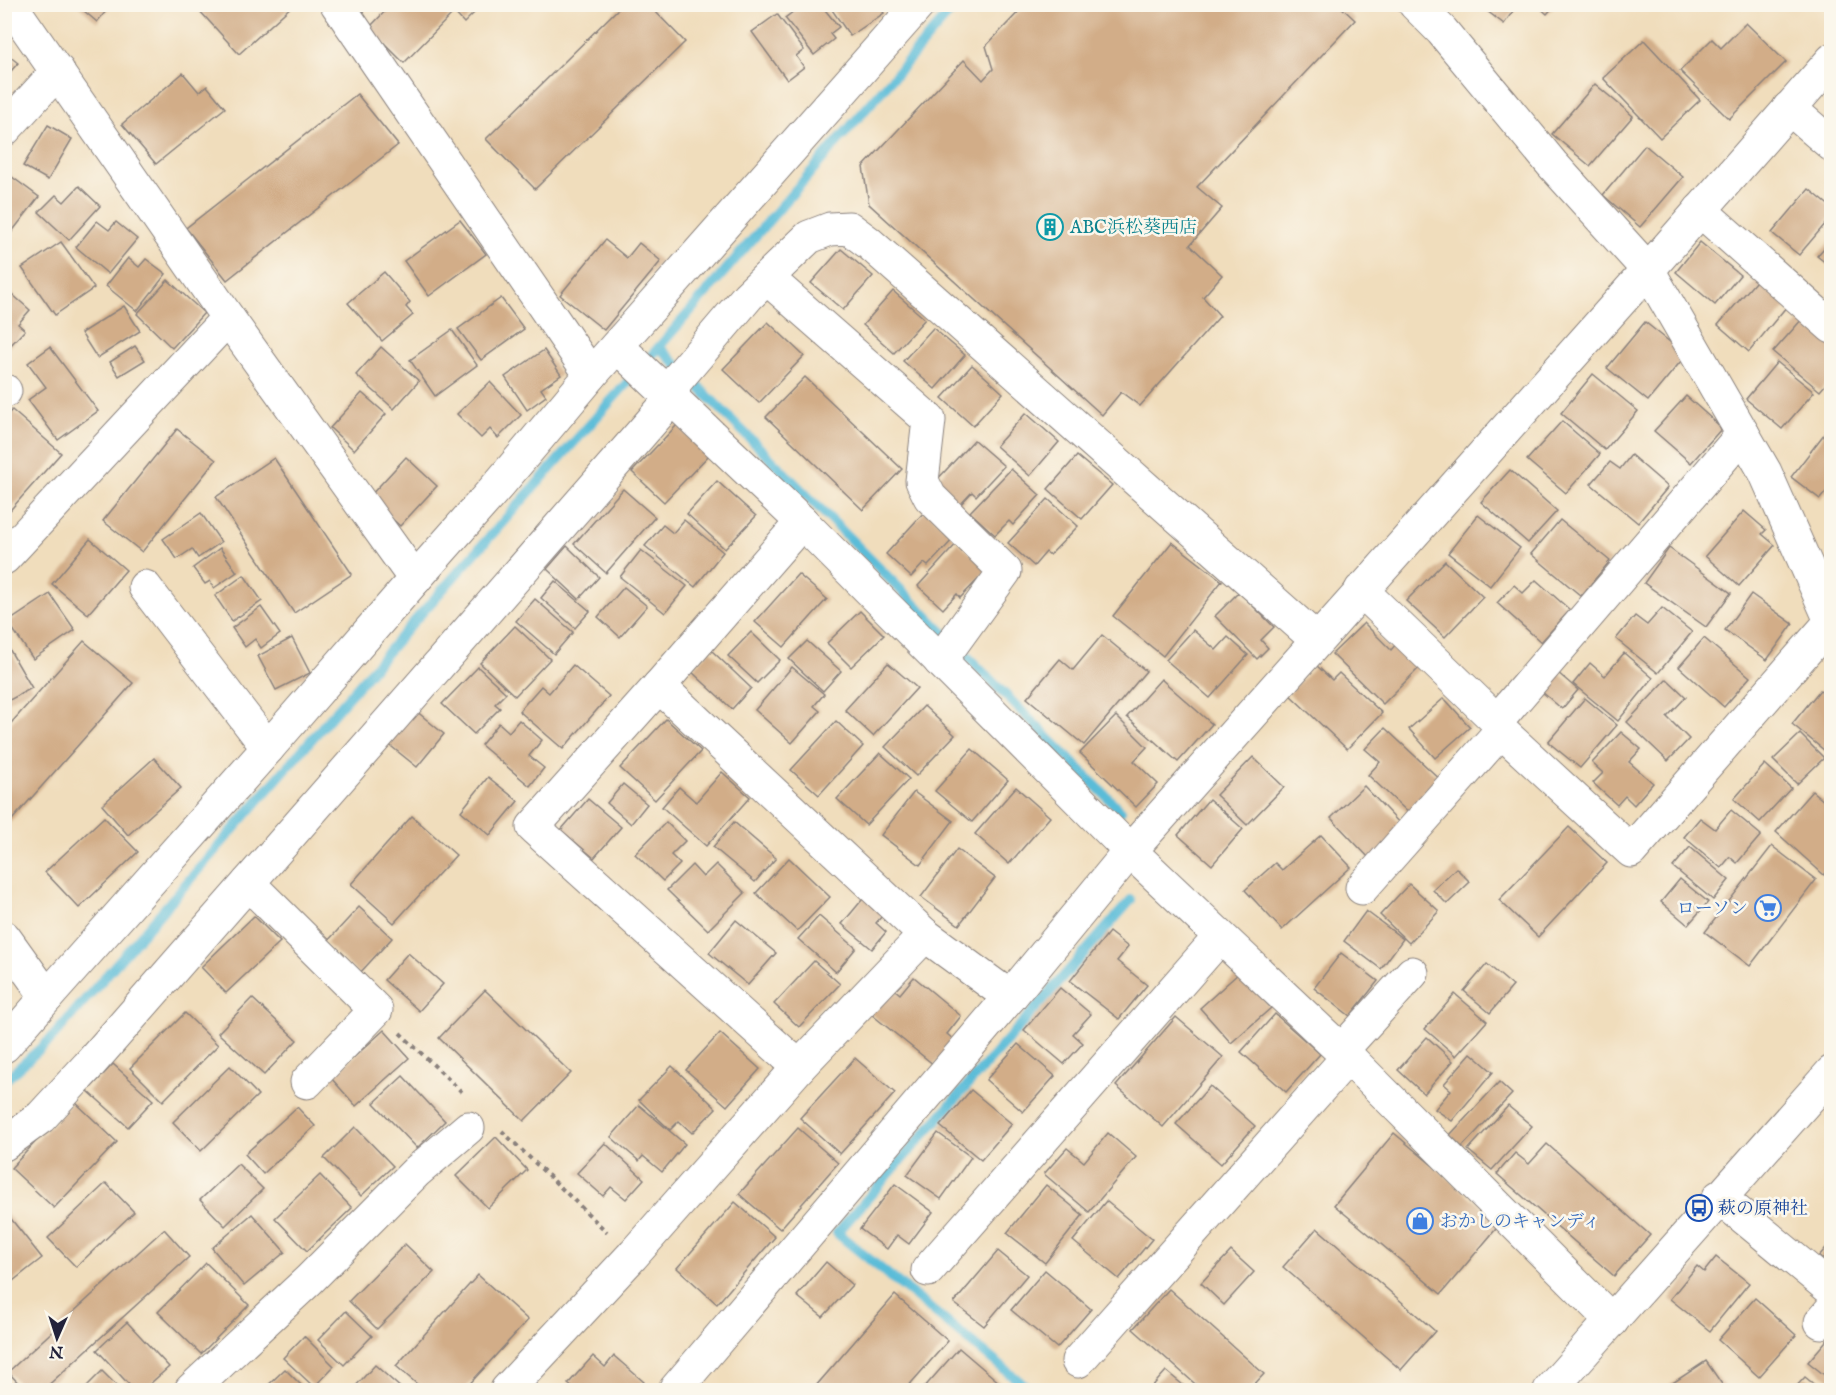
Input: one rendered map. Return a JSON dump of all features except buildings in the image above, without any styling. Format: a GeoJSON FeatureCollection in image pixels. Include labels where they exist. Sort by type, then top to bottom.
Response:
{"type":"FeatureCollection","features":[{"type":"Feature","properties":{"kind":"street"},"geometry":{"type":"LineString","coordinates":[[10,4],[228,318],[415,579]]}},
{"type":"Feature","properties":{"kind":"street"},"geometry":{"type":"LineString","coordinates":[[337,4],[591,375]]}},
{"type":"Feature","properties":{"kind":"street"},"geometry":{"type":"LineString","coordinates":[[1361,590],[1499,726],[1631,851],[1831,623],[1765,472],[1648,270],[1552,164],[1442,31],[1415,4]]}},
{"type":"Feature","properties":{"kind":"street"},"geometry":{"type":"LineString","coordinates":[[4,1046],[500,483],[591,375],[623,351],[914,7]]}},
{"type":"Feature","properties":{"kind":"street"},"geometry":{"type":"LineString","coordinates":[[688,1386],[1130,851],[1832,60]]}},
{"type":"Feature","properties":{"kind":"street"},"geometry":{"type":"LineString","coordinates":[[4,130],[58,71]]}},
{"type":"Feature","properties":{"kind":"street"},"geometry":{"type":"LineString","coordinates":[[1789,108],[1832,145]]}},
{"type":"Feature","properties":{"kind":"street"},"geometry":{"type":"LineString","coordinates":[[1700,210],[1832,327]]}},
{"type":"Feature","properties":{"kind":"street"},"geometry":{"type":"LineString","coordinates":[[4,1144],[41,1117],[80,1075],[248,884],[674,380],[748,296],[809,237],[830,229],[849,228],[869,243],[1317,640]]}},
{"type":"Feature","properties":{"kind":"street"},"geometry":{"type":"LineString","coordinates":[[766,278],[929,420],[922,482],[930,497],[1005,571],[949,648]]}},
{"type":"Feature","properties":{"kind":"street"},"geometry":{"type":"LineString","coordinates":[[4,558],[228,318]]}},
{"type":"Feature","properties":{"kind":"street"},"geometry":{"type":"LineString","coordinates":[[623,351],[674,380],[802,522],[949,648],[1130,851],[1345,1054],[1612,1321]]}},
{"type":"Feature","properties":{"kind":"street"},"geometry":{"type":"LineString","coordinates":[[1362,888],[1743,434]]}},
{"type":"Feature","properties":{"kind":"street"},"geometry":{"type":"LineString","coordinates":[[799,1067],[533,827],[802,522]]}},
{"type":"Feature","properties":{"kind":"street"},"geometry":{"type":"LineString","coordinates":[[145,587],[268,748]]}},
{"type":"Feature","properties":{"kind":"street"},"geometry":{"type":"LineString","coordinates":[[659,686],[925,935],[1010,997]]}},
{"type":"Feature","properties":{"kind":"street"},"geometry":{"type":"LineString","coordinates":[[248,884],[376,1010],[306,1082]]}},
{"type":"Feature","properties":{"kind":"street"},"geometry":{"type":"LineString","coordinates":[[507,1390],[632,1256],[799,1067],[925,935]]}},
{"type":"Feature","properties":{"kind":"street"},"geometry":{"type":"LineString","coordinates":[[4,937],[47,997]]}},
{"type":"Feature","properties":{"kind":"street"},"geometry":{"type":"LineString","coordinates":[[928,1270],[1220,938]]}},
{"type":"Feature","properties":{"kind":"street"},"geometry":{"type":"LineString","coordinates":[[1078,1361],[1345,1054],[1412,973]]}},
{"type":"Feature","properties":{"kind":"street"},"geometry":{"type":"LineString","coordinates":[[1550,1390],[1832,1072]]}},
{"type":"Feature","properties":{"kind":"street"},"geometry":{"type":"LineString","coordinates":[[191,1390],[309,1280],[416,1172],[468,1128]]}},
{"type":"Feature","properties":{"kind":"street"},"geometry":{"type":"LineString","coordinates":[[1719,1197],[1832,1290]]}},
{"type":"Feature","properties":{"kind":"waterway"},"geometry":{"type":"LineString","coordinates":[[4,1081],[51,1039],[403,634],[659,347],[957,4]]}},
{"type":"Feature","properties":{"kind":"waterway"},"geometry":{"type":"LineString","coordinates":[[659,347],[1121,811]]}},
{"type":"Feature","properties":{"kind":"waterway"},"geometry":{"type":"LineString","coordinates":[[1030,1390],[837,1233],[1131,900]]}},
{"type":"Feature","properties":{"kind":"place","name":"ABC浜松葵西店"},"geometry":{"type":"Point","coordinates":[1050,227]}},
{"type":"Feature","properties":{"kind":"place","name":"ローソン"},"geometry":{"type":"Point","coordinates":[1768,908]}},
{"type":"Feature","properties":{"kind":"place","name":"萩の原神社"},"geometry":{"type":"Point","coordinates":[1699,1208]}},
{"type":"Feature","properties":{"kind":"place","name":"おかしのキャンディ"},"geometry":{"type":"Point","coordinates":[1420,1221]}}]}
